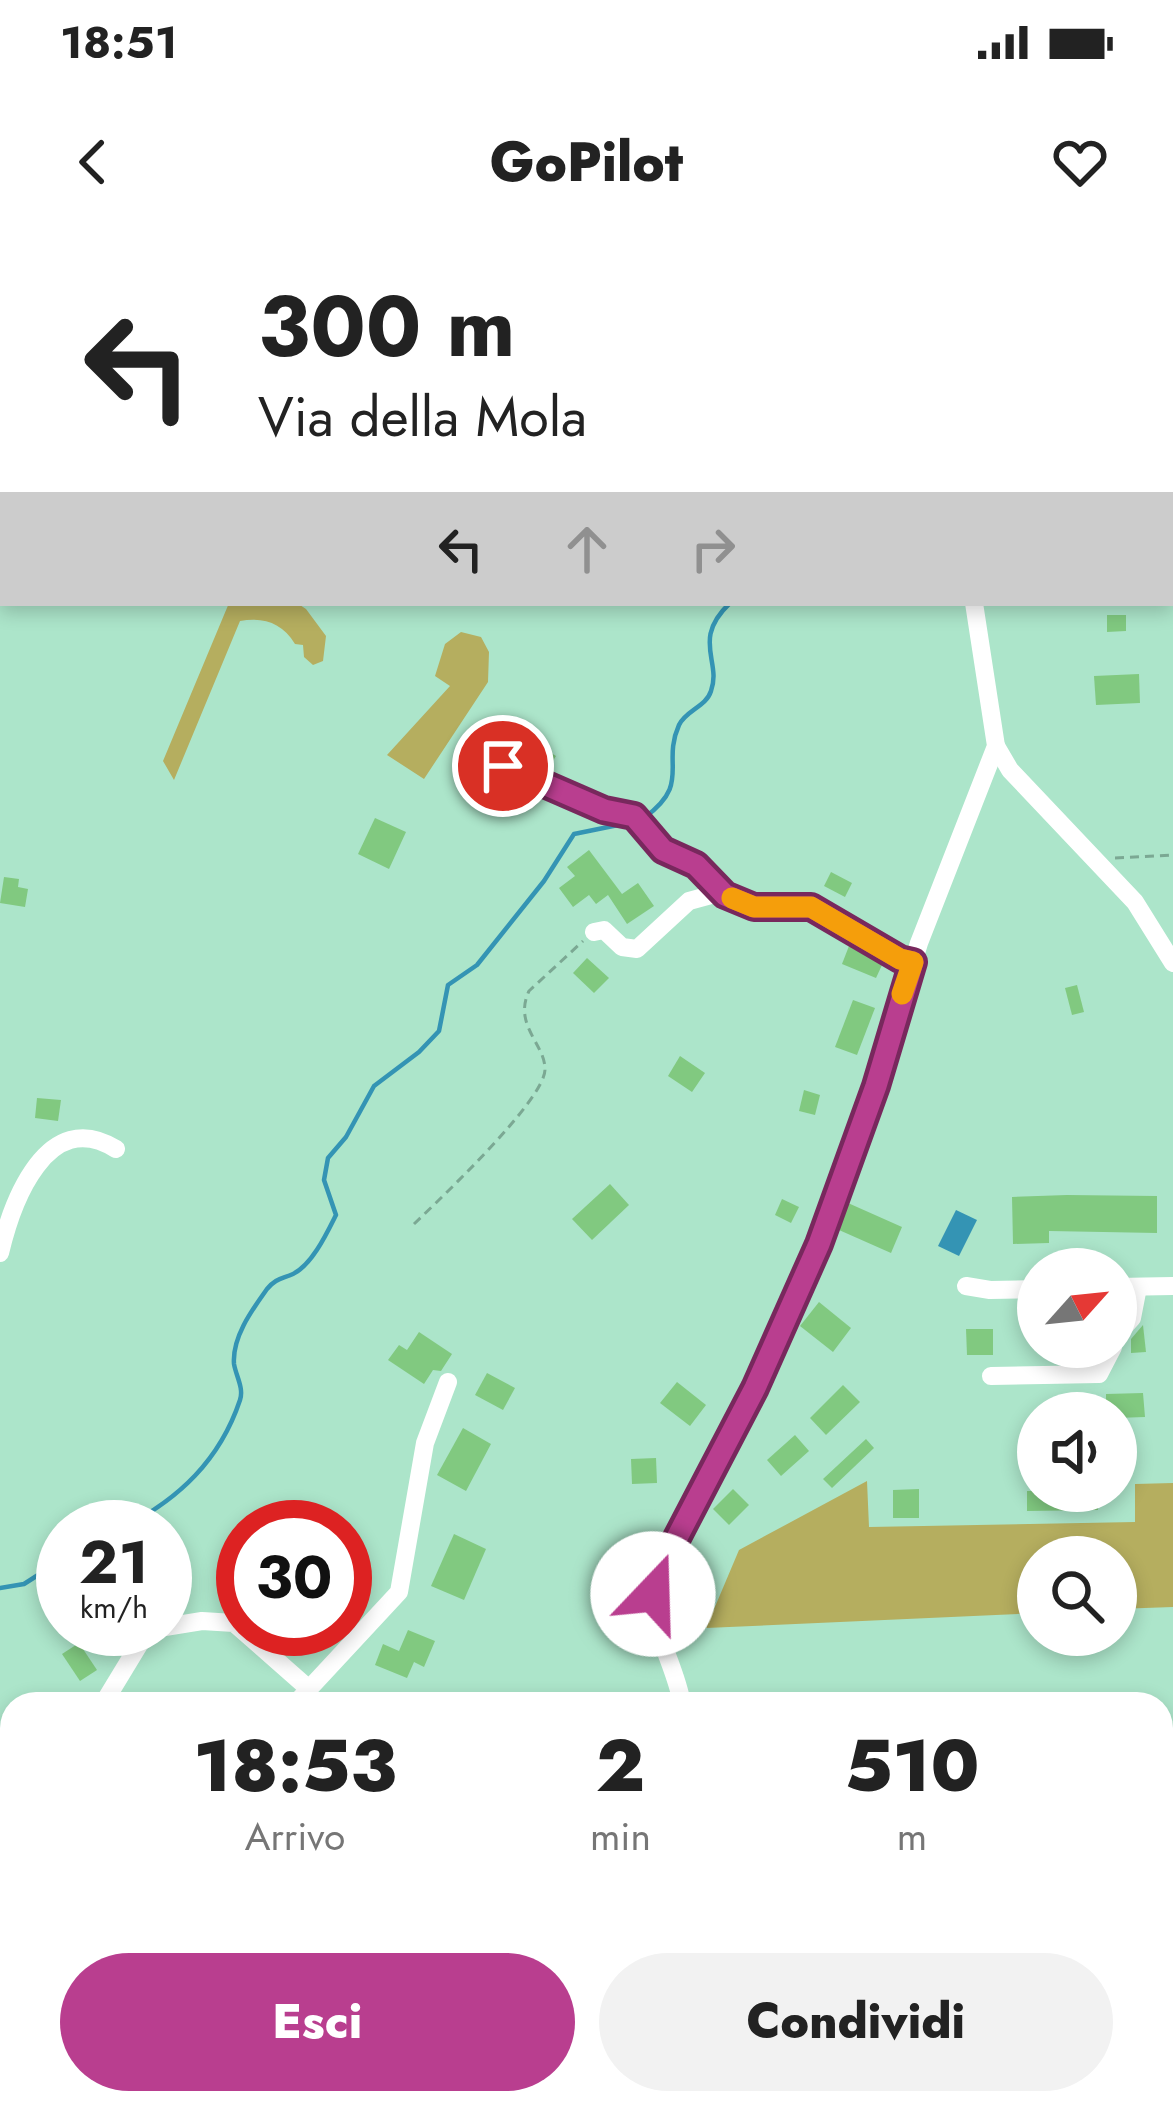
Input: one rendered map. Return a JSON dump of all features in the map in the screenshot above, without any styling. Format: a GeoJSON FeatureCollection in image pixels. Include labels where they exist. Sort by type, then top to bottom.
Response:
{"type":"FeatureCollection","features":[{"type":"Feature","properties":{"kind":"street"},"geometry":{"type":"LineString","coordinates":[[974,606],[996,746],[1010,770],[1135,902],[1173,963]]}},
{"type":"Feature","properties":{"kind":"street"},"geometry":{"type":"LineString","coordinates":[[680,1692],[655,1624],[654,1586],[683,1521],[755,1388],[819,1244],[871,1101],[913,962],[996,746]]}},
{"type":"Feature","properties":{"kind":"street"},"geometry":{"type":"LineString","coordinates":[[503,766],[604,810],[639,820],[663,850],[696,865],[725,895],[754,907],[811,907],[913,962]]}},
{"type":"Feature","properties":{"kind":"street"},"geometry":{"type":"LineString","coordinates":[[594,932],[604,930],[622,947],[637,950],[689,901],[725,895]]}},
{"type":"Feature","properties":{"kind":"street"},"geometry":{"type":"LineString","coordinates":[[0,1253],[21,1189],[49,1152],[61,1143],[87,1139],[116,1149]]}},
{"type":"Feature","properties":{"kind":"street"},"geometry":{"type":"LineString","coordinates":[[966,1286],[1017,1289]]}},
{"type":"Feature","properties":{"kind":"street"},"geometry":{"type":"LineString","coordinates":[[1137,1291],[1138,1286],[1173,1286]]}},
{"type":"Feature","properties":{"kind":"street"},"geometry":{"type":"LineString","coordinates":[[991,1376],[1099,1374],[1102,1368]]}},
{"type":"Feature","properties":{"kind":"street"},"geometry":{"type":"LineString","coordinates":[[307,1692],[399,1592],[424,1443],[448,1382]]}},
{"type":"Feature","properties":{"kind":"street"},"geometry":{"type":"LineString","coordinates":[[192,1622],[234,1623],[297,1692]]}},
{"type":"Feature","properties":{"kind":"street"},"geometry":{"type":"LineString","coordinates":[[110,1692],[132,1656]]}},
{"type":"Feature","properties":{"kind":"path"},"geometry":{"type":"LineString","coordinates":[[1094,859],[1173,855]]}},
{"type":"Feature","properties":{"kind":"path"},"geometry":{"type":"LineString","coordinates":[[414,1224],[477,1164],[542,1082],[545,1064],[531,1039],[524,1001],[594,932]]}},
{"type":"Feature","properties":{"kind":"shaded area"},"geometry":{"type":"Polygon","coordinates":[[[228,606],[306,609],[326,636],[323,661],[313,665],[304,657],[303,645],[295,644],[272,623],[240,621],[174,780],[163,761],[228,606]]]}},
{"type":"Feature","properties":{"kind":"shaded area"},"geometry":{"type":"Polygon","coordinates":[[[461,632],[481,637],[489,652],[488,682],[424,779],[387,755],[450,686],[435,676],[445,644],[461,632]]]}},
{"type":"Feature","properties":{"kind":"shaded area"},"geometry":{"type":"Polygon","coordinates":[[[867,1481],[869,1527],[1135,1522],[1137,1484],[1173,1483],[1173,1607],[1137,1608],[1137,1536],[1017,1536],[1017,1614],[706,1628],[739,1550],[867,1481]]]}},
{"type":"Feature","properties":{"kind":"water"},"geometry":{"type":"Polygon","coordinates":[[[956,1210],[977,1220],[959,1256],[938,1246],[956,1210]]]}},
{"type":"Feature","properties":{"kind":"building"},"geometry":{"type":"Polygon","coordinates":[[[1107,615],[1126,615],[1126,631],[1107,632],[1107,615]]]}},
{"type":"Feature","properties":{"kind":"building"},"geometry":{"type":"Polygon","coordinates":[[[1139,674],[1140,703],[1096,705],[1094,676],[1139,674]]]}},
{"type":"Feature","properties":{"kind":"building"},"geometry":{"type":"Polygon","coordinates":[[[481,725],[501,736],[488,760],[468,749],[481,725]]]}},
{"type":"Feature","properties":{"kind":"building"},"geometry":{"type":"Polygon","coordinates":[[[530,740],[556,756],[547,771],[521,755],[530,740]]]}},
{"type":"Feature","properties":{"kind":"building"},"geometry":{"type":"Polygon","coordinates":[[[375,818],[406,832],[389,869],[358,854],[375,818]]]}},
{"type":"Feature","properties":{"kind":"building"},"geometry":{"type":"Polygon","coordinates":[[[589,850],[622,894],[638,883],[654,906],[627,924],[608,895],[596,904],[589,895],[573,907],[559,888],[575,876],[567,867],[589,850]]]}},
{"type":"Feature","properties":{"kind":"building"},"geometry":{"type":"Polygon","coordinates":[[[831,872],[852,883],[845,897],[824,886],[831,872]]]}},
{"type":"Feature","properties":{"kind":"building"},"geometry":{"type":"Polygon","coordinates":[[[4,877],[19,879],[18,887],[28,889],[25,907],[0,903],[4,877]]]}},
{"type":"Feature","properties":{"kind":"building"},"geometry":{"type":"Polygon","coordinates":[[[849,946],[882,965],[876,978],[842,964],[849,946]]]}},
{"type":"Feature","properties":{"kind":"building"},"geometry":{"type":"Polygon","coordinates":[[[587,958],[609,978],[594,993],[573,973],[587,958]]]}},
{"type":"Feature","properties":{"kind":"building"},"geometry":{"type":"Polygon","coordinates":[[[1077,985],[1084,1012],[1072,1015],[1065,988],[1077,985]]]}},
{"type":"Feature","properties":{"kind":"building"},"geometry":{"type":"Polygon","coordinates":[[[853,1000],[875,1008],[857,1055],[835,1047],[853,1000]]]}},
{"type":"Feature","properties":{"kind":"building"},"geometry":{"type":"Polygon","coordinates":[[[680,1056],[705,1073],[692,1092],[668,1076],[680,1056]]]}},
{"type":"Feature","properties":{"kind":"building"},"geometry":{"type":"Polygon","coordinates":[[[804,1090],[820,1095],[815,1115],[799,1111],[804,1090]]]}},
{"type":"Feature","properties":{"kind":"building"},"geometry":{"type":"Polygon","coordinates":[[[37,1098],[61,1100],[58,1121],[35,1118],[37,1098]]]}},
{"type":"Feature","properties":{"kind":"building"},"geometry":{"type":"Polygon","coordinates":[[[610,1184],[629,1205],[592,1240],[572,1219],[610,1184]]]}},
{"type":"Feature","properties":{"kind":"building"},"geometry":{"type":"Polygon","coordinates":[[[1157,1196],[1157,1233],[1049,1231],[1049,1243],[1013,1244],[1012,1197],[1157,1196]]]}},
{"type":"Feature","properties":{"kind":"building"},"geometry":{"type":"Polygon","coordinates":[[[782,1199],[799,1207],[791,1223],[775,1215],[782,1199]]]}},
{"type":"Feature","properties":{"kind":"building"},"geometry":{"type":"Polygon","coordinates":[[[848,1203],[902,1227],[891,1253],[839,1230],[848,1203]]]}},
{"type":"Feature","properties":{"kind":"building"},"geometry":{"type":"Polygon","coordinates":[[[819,1302],[851,1328],[833,1352],[800,1326],[819,1302]]]}},
{"type":"Feature","properties":{"kind":"building"},"geometry":{"type":"Polygon","coordinates":[[[1143,1325],[1146,1352],[1137,1353],[1137,1332],[1143,1325]]]}},
{"type":"Feature","properties":{"kind":"building"},"geometry":{"type":"Polygon","coordinates":[[[966,1329],[993,1329],[993,1355],[967,1355],[966,1329]]]}},
{"type":"Feature","properties":{"kind":"building"},"geometry":{"type":"Polygon","coordinates":[[[419,1332],[452,1354],[424,1384],[388,1360],[399,1345],[407,1350],[419,1332]]]}},
{"type":"Feature","properties":{"kind":"building"},"geometry":{"type":"Polygon","coordinates":[[[487,1373],[515,1388],[503,1410],[475,1395],[487,1373]]]}},
{"type":"Feature","properties":{"kind":"building"},"geometry":{"type":"Polygon","coordinates":[[[677,1382],[706,1405],[690,1426],[660,1403],[677,1382]]]}},
{"type":"Feature","properties":{"kind":"building"},"geometry":{"type":"Polygon","coordinates":[[[843,1385],[860,1402],[826,1435],[810,1418],[843,1385]]]}},
{"type":"Feature","properties":{"kind":"building"},"geometry":{"type":"Polygon","coordinates":[[[1137,1393],[1143,1393],[1145,1417],[1137,1417],[1137,1393]]]}},
{"type":"Feature","properties":{"kind":"building"},"geometry":{"type":"Polygon","coordinates":[[[463,1428],[491,1444],[466,1491],[437,1475],[463,1428]]]}},
{"type":"Feature","properties":{"kind":"building"},"geometry":{"type":"Polygon","coordinates":[[[795,1435],[809,1451],[781,1476],[767,1460],[795,1435]]]}},
{"type":"Feature","properties":{"kind":"building"},"geometry":{"type":"Polygon","coordinates":[[[866,1439],[874,1448],[832,1488],[823,1479],[866,1439]]]}},
{"type":"Feature","properties":{"kind":"building"},"geometry":{"type":"Polygon","coordinates":[[[656,1458],[657,1483],[632,1484],[631,1459],[656,1458]]]}},
{"type":"Feature","properties":{"kind":"building"},"geometry":{"type":"Polygon","coordinates":[[[733,1489],[749,1505],[729,1525],[713,1509],[733,1489]]]}},
{"type":"Feature","properties":{"kind":"building"},"geometry":{"type":"Polygon","coordinates":[[[919,1489],[919,1518],[893,1518],[893,1490],[919,1489]]]}},
{"type":"Feature","properties":{"kind":"building"},"geometry":{"type":"Polygon","coordinates":[[[454,1534],[486,1549],[464,1600],[431,1586],[454,1534]]]}},
{"type":"Feature","properties":{"kind":"building"},"geometry":{"type":"Polygon","coordinates":[[[408,1630],[435,1641],[424,1667],[414,1662],[407,1678],[375,1665],[383,1644],[399,1651],[408,1630]]]}},
{"type":"Feature","properties":{"kind":"building"},"geometry":{"type":"Polygon","coordinates":[[[63,1656],[88,1656],[97,1670],[80,1681],[63,1656]]]}},
{"type":"Feature","properties":{"kind":"waterway"},"geometry":{"type":"LineString","coordinates":[[644,818],[659,806],[671,784],[679,725],[711,691],[712,628],[727,606]]}},
{"type":"Feature","properties":{"kind":"waterway"},"geometry":{"type":"LineString","coordinates":[[168,1500],[209,1459],[232,1422],[241,1396],[234,1354],[249,1315],[267,1289],[306,1264],[336,1215],[324,1180],[328,1158],[346,1137],[374,1086],[439,1031],[448,985],[477,965],[544,881],[574,834],[628,823]]}},
{"type":"Feature","properties":{"kind":"waterway"},"geometry":{"type":"LineString","coordinates":[[0,1588],[24,1584],[36,1576]]}},
{"type":"Feature","properties":{"kind":"slow traffic"},"geometry":{"type":"LineString","coordinates":[[732,898],[754,907],[811,907],[913,962],[902,994]]}},
{"type":"Feature","properties":{"kind":"route"},"geometry":{"type":"LineString","coordinates":[[503,766],[604,810],[634,816],[663,850],[696,865],[725,895],[754,907],[811,907],[913,962],[876,1086],[819,1244],[755,1388],[683,1521],[653,1594]]}}]}
